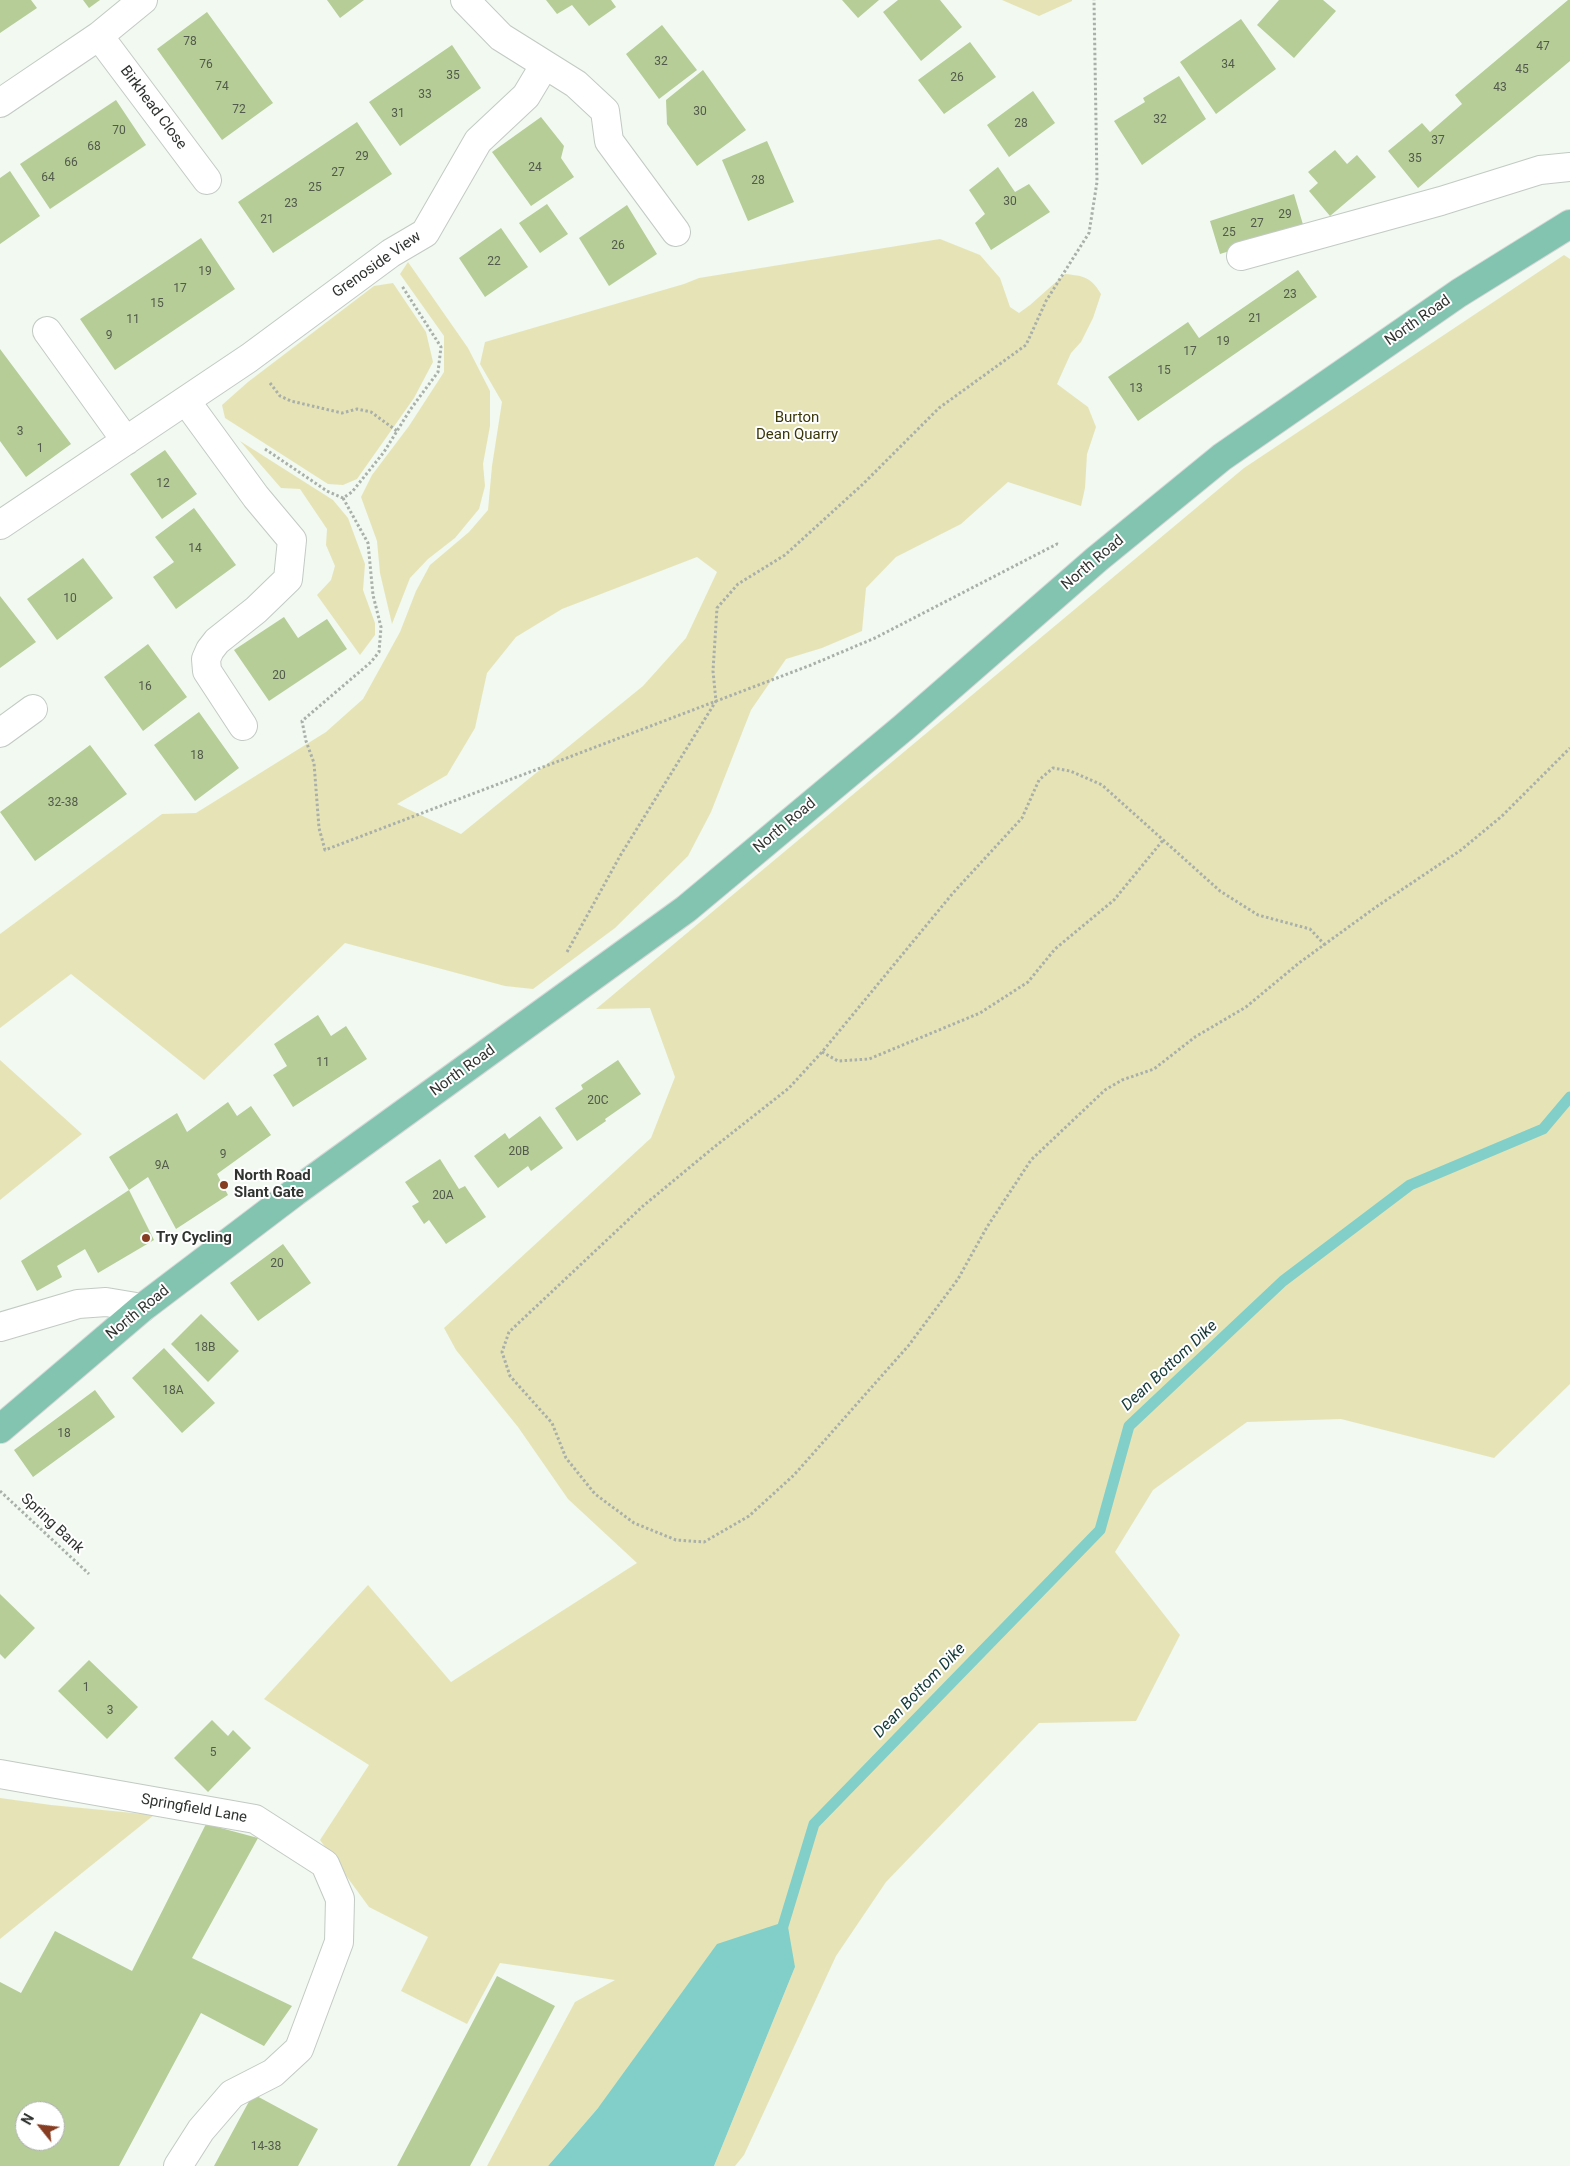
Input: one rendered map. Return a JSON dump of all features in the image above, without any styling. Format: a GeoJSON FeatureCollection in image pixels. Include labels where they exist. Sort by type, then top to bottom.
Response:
{"type":"FeatureCollection","features":[{"type":"Feature","properties":{"kind":"main road","name":"North Road"},"geometry":{"type":"LineString","coordinates":[[0,1429],[142,1308],[295,1192],[686,908],[903,728],[1097,559],[1222,457],[1459,293],[1570,224]]}},
{"type":"Feature","properties":{"kind":"street"},"geometry":{"type":"LineString","coordinates":[[0,102],[99,36],[143,0]]}},
{"type":"Feature","properties":{"kind":"street"},"geometry":{"type":"LineString","coordinates":[[465,0],[502,38],[544,66],[576,84],[606,111],[609,141],[676,232]]}},
{"type":"Feature","properties":{"kind":"street","name":"Birkhead Close"},"geometry":{"type":"LineString","coordinates":[[99,36],[207,180]]}},
{"type":"Feature","properties":{"kind":"street","name":"Grenoside View"},"geometry":{"type":"LineString","coordinates":[[0,525],[249,358],[382,259],[425,233],[478,141],[526,96],[544,66]]}},
{"type":"Feature","properties":{"kind":"street"},"geometry":{"type":"LineString","coordinates":[[1241,256],[1441,201],[1540,170],[1570,167]]}},
{"type":"Feature","properties":{"kind":"street"},"geometry":{"type":"LineString","coordinates":[[47,330],[126,441]]}},
{"type":"Feature","properties":{"kind":"street"},"geometry":{"type":"LineString","coordinates":[[186,401],[256,497],[292,540],[288,578],[256,610],[217,640],[206,659],[207,671],[243,726]]}},
{"type":"Feature","properties":{"kind":"street"},"geometry":{"type":"LineString","coordinates":[[0,732],[32,709]]}},
{"type":"Feature","properties":{"kind":"street"},"geometry":{"type":"LineString","coordinates":[[0,1328],[78,1304],[106,1302],[142,1308]]}},
{"type":"Feature","properties":{"kind":"street","name":"Springfield Lane"},"geometry":{"type":"LineString","coordinates":[[0,1774],[255,1819],[325,1864],[340,1898],[339,1942],[299,2049],[273,2073],[232,2094],[201,2130],[178,2166]]}},
{"type":"Feature","properties":{"kind":"path"},"geometry":{"type":"LineString","coordinates":[[564,957],[620,856],[716,701],[713,663],[717,608],[738,584],[785,555],[863,484],[939,408],[1026,345],[1046,300],[1088,233],[1097,182],[1094,0]]}},
{"type":"Feature","properties":{"kind":"path"},"geometry":{"type":"LineString","coordinates":[[343,498],[358,485],[384,452],[438,372],[441,347],[414,303],[382,259]]}},
{"type":"Feature","properties":{"kind":"path"},"geometry":{"type":"LineString","coordinates":[[249,358],[280,396],[310,406],[342,413],[357,409],[371,412],[397,431]]}},
{"type":"Feature","properties":{"kind":"path"},"geometry":{"type":"LineString","coordinates":[[259,445],[327,491],[343,498],[368,543],[373,595],[381,628],[380,652],[371,662],[302,721],[306,741],[314,763],[319,828],[325,850],[811,665],[875,638],[1057,544],[1097,559]]}},
{"type":"Feature","properties":{"kind":"path"},"geometry":{"type":"LineString","coordinates":[[1324,946],[1310,929],[1258,916],[1220,891],[1102,785],[1070,771],[1053,768],[1039,780],[1022,818],[953,893],[822,1052],[789,1088],[712,1148],[643,1206],[593,1254],[548,1293],[509,1332],[502,1352],[510,1376],[552,1423],[566,1458],[595,1494],[634,1523],[676,1540],[704,1542],[748,1516],[794,1475],[909,1345],[958,1279],[988,1227],[1031,1160],[1092,1102],[1105,1090],[1122,1080],[1154,1069],[1195,1037],[1246,1007],[1376,907],[1461,850],[1502,816],[1570,748]]}},
{"type":"Feature","properties":{"kind":"path"},"geometry":{"type":"LineString","coordinates":[[822,1052],[838,1062],[869,1059],[980,1013],[1028,982],[1055,950],[1114,900],[1164,839]]}},
{"type":"Feature","properties":{"kind":"path","name":"Spring Bank"},"geometry":{"type":"LineString","coordinates":[[0,1491],[89,1574]]}},
{"type":"Feature","properties":{"kind":"green space"},"geometry":{"type":"Polygon","coordinates":[[[1002,0],[1072,0],[1072,1],[1039,16],[1002,0]]]}},
{"type":"Feature","properties":{"kind":"green space","name":"Burton Dean Quarry"},"geometry":{"type":"Polygon","coordinates":[[[940,239],[980,255],[1000,278],[1010,307],[1019,313],[1065,274],[1086,278],[1094,284],[1101,294],[1093,318],[1081,342],[1071,353],[1057,384],[1088,407],[1096,427],[1087,454],[1085,488],[1081,506],[1008,482],[961,524],[896,557],[866,588],[862,631],[822,648],[786,659],[751,710],[711,812],[688,856],[615,928],[533,989],[505,986],[345,943],[204,1080],[71,974],[0,1028],[0,934],[162,814],[196,813],[326,732],[363,699],[400,632],[416,591],[430,565],[469,532],[488,510],[492,466],[502,402],[480,364],[485,342],[699,278],[940,239]],[[697,557],[562,609],[516,637],[487,673],[475,728],[447,775],[397,804],[461,834],[643,686],[686,638],[717,572],[697,557]]]}},
{"type":"Feature","properties":{"kind":"green space"},"geometry":{"type":"Polygon","coordinates":[[[1564,255],[1570,259],[1570,1384],[1494,1458],[1341,1419],[1247,1422],[1153,1490],[1115,1552],[1180,1635],[1136,1721],[1039,1723],[886,1882],[836,1956],[744,2155],[735,2166],[714,2166],[795,1967],[598,2108],[548,2166],[487,2166],[575,2002],[615,1980],[500,1963],[467,2024],[401,1991],[428,1937],[369,1907],[320,1840],[369,1765],[264,1699],[368,1585],[451,1682],[637,1563],[568,1499],[518,1427],[456,1350],[444,1328],[651,1138],[675,1077],[650,1008],[596,1009],[1244,468],[1564,255]]]}},
{"type":"Feature","properties":{"kind":"green space"},"geometry":{"type":"Polygon","coordinates":[[[408,262],[468,348],[490,391],[490,426],[483,464],[485,486],[479,509],[455,538],[428,559],[410,578],[392,624],[380,573],[377,541],[361,497],[372,475],[409,426],[444,372],[444,336],[400,274],[408,262]]]}},
{"type":"Feature","properties":{"kind":"green space"},"geometry":{"type":"Polygon","coordinates":[[[393,283],[426,332],[433,362],[414,398],[357,479],[343,485],[328,484],[225,418],[222,405],[248,382],[374,286],[393,283]]]}},
{"type":"Feature","properties":{"kind":"green space"},"geometry":{"type":"Polygon","coordinates":[[[240,441],[333,500],[348,518],[365,564],[363,590],[375,623],[375,635],[360,655],[317,595],[331,580],[335,566],[326,545],[327,529],[300,489],[281,488],[240,441]]]}},
{"type":"Feature","properties":{"kind":"green space"},"geometry":{"type":"Polygon","coordinates":[[[0,1060],[82,1134],[0,1200],[0,1060]]]}},
{"type":"Feature","properties":{"kind":"green space"},"geometry":{"type":"Polygon","coordinates":[[[0,1798],[51,1805],[154,1815],[0,1939],[0,1798]]]}},
{"type":"Feature","properties":{"kind":"water"},"geometry":{"type":"Polygon","coordinates":[[[787,1921],[795,1967],[714,2166],[548,2166],[598,2108],[717,1944],[787,1921]]]}},
{"type":"Feature","properties":{"kind":"building"},"geometry":{"type":"Polygon","coordinates":[[[0,0],[31,0],[37,8],[0,33],[0,0]]]}},
{"type":"Feature","properties":{"kind":"building"},"geometry":{"type":"Polygon","coordinates":[[[83,0],[100,0],[89,8],[83,0]]]}},
{"type":"Feature","properties":{"kind":"building"},"geometry":{"type":"Polygon","coordinates":[[[327,0],[364,0],[340,18],[327,0]]]}},
{"type":"Feature","properties":{"kind":"building"},"geometry":{"type":"Polygon","coordinates":[[[546,0],[611,0],[616,7],[589,26],[572,5],[557,14],[546,0]]]}},
{"type":"Feature","properties":{"kind":"building"},"geometry":{"type":"Polygon","coordinates":[[[842,0],[879,0],[858,18],[842,0]]]}},
{"type":"Feature","properties":{"kind":"building"},"geometry":{"type":"Polygon","coordinates":[[[898,0],[940,0],[962,27],[921,61],[883,12],[898,0]]]}},
{"type":"Feature","properties":{"kind":"building"},"geometry":{"type":"Polygon","coordinates":[[[1279,0],[1323,0],[1336,11],[1294,58],[1257,25],[1279,0]]]}},
{"type":"Feature","properties":{"kind":"building"},"geometry":{"type":"Polygon","coordinates":[[[1570,0],[1570,61],[1418,188],[1388,151],[1422,123],[1430,132],[1462,104],[1455,95],[1570,0]]]}},
{"type":"Feature","properties":{"kind":"building"},"geometry":{"type":"Polygon","coordinates":[[[207,12],[273,103],[222,140],[157,49],[207,12]]]}},
{"type":"Feature","properties":{"kind":"building"},"geometry":{"type":"Polygon","coordinates":[[[1241,19],[1276,69],[1216,114],[1180,62],[1241,19]]]}},
{"type":"Feature","properties":{"kind":"building"},"geometry":{"type":"Polygon","coordinates":[[[662,25],[697,70],[659,99],[626,54],[662,25]]]}},
{"type":"Feature","properties":{"kind":"building"},"geometry":{"type":"Polygon","coordinates":[[[970,42],[996,77],[944,114],[918,80],[970,42]]]}},
{"type":"Feature","properties":{"kind":"building"},"geometry":{"type":"Polygon","coordinates":[[[452,45],[481,88],[400,146],[369,102],[452,45]]]}},
{"type":"Feature","properties":{"kind":"building"},"geometry":{"type":"Polygon","coordinates":[[[703,70],[746,130],[697,166],[667,124],[666,100],[703,70]]]}},
{"type":"Feature","properties":{"kind":"building"},"geometry":{"type":"Polygon","coordinates":[[[1179,76],[1206,119],[1142,165],[1114,121],[1145,102],[1143,98],[1179,76]]]}},
{"type":"Feature","properties":{"kind":"building"},"geometry":{"type":"Polygon","coordinates":[[[1033,91],[1055,123],[1009,157],[987,125],[1033,91]]]}},
{"type":"Feature","properties":{"kind":"building"},"geometry":{"type":"Polygon","coordinates":[[[116,100],[146,145],[50,209],[20,164],[116,100]]]}},
{"type":"Feature","properties":{"kind":"building"},"geometry":{"type":"Polygon","coordinates":[[[541,117],[564,146],[561,158],[574,177],[531,206],[492,152],[541,117]]]}},
{"type":"Feature","properties":{"kind":"building"},"geometry":{"type":"Polygon","coordinates":[[[357,122],[392,174],[273,253],[238,202],[357,122]]]}},
{"type":"Feature","properties":{"kind":"building"},"geometry":{"type":"Polygon","coordinates":[[[767,141],[794,202],[748,221],[722,160],[767,141]]]}},
{"type":"Feature","properties":{"kind":"building"},"geometry":{"type":"Polygon","coordinates":[[[1335,150],[1347,164],[1357,155],[1376,177],[1330,216],[1309,191],[1318,183],[1308,172],[1335,150]]]}},
{"type":"Feature","properties":{"kind":"building"},"geometry":{"type":"Polygon","coordinates":[[[998,167],[1015,192],[1029,184],[1050,212],[991,250],[975,223],[985,214],[969,190],[998,167]]]}},
{"type":"Feature","properties":{"kind":"building"},"geometry":{"type":"Polygon","coordinates":[[[10,171],[40,216],[0,244],[0,178],[10,171]]]}},
{"type":"Feature","properties":{"kind":"building"},"geometry":{"type":"Polygon","coordinates":[[[1294,194],[1304,228],[1220,254],[1210,221],[1294,194]]]}},
{"type":"Feature","properties":{"kind":"building"},"geometry":{"type":"Polygon","coordinates":[[[547,204],[568,234],[540,253],[519,223],[547,204]]]}},
{"type":"Feature","properties":{"kind":"building"},"geometry":{"type":"Polygon","coordinates":[[[627,205],[657,254],[609,286],[579,238],[627,205]]]}},
{"type":"Feature","properties":{"kind":"building"},"geometry":{"type":"Polygon","coordinates":[[[501,228],[528,267],[485,297],[459,258],[501,228]]]}},
{"type":"Feature","properties":{"kind":"building"},"geometry":{"type":"Polygon","coordinates":[[[201,238],[235,289],[115,370],[80,319],[201,238]]]}},
{"type":"Feature","properties":{"kind":"building"},"geometry":{"type":"Polygon","coordinates":[[[1298,270],[1317,297],[1138,421],[1108,377],[1188,322],[1199,338],[1298,270]]]}},
{"type":"Feature","properties":{"kind":"building"},"geometry":{"type":"Polygon","coordinates":[[[0,349],[71,444],[26,477],[0,441],[0,349]]]}},
{"type":"Feature","properties":{"kind":"building"},"geometry":{"type":"Polygon","coordinates":[[[165,450],[197,494],[162,519],[130,474],[165,450]]]}},
{"type":"Feature","properties":{"kind":"building"},"geometry":{"type":"Polygon","coordinates":[[[194,508],[236,565],[176,609],[153,577],[174,562],[155,537],[194,508]]]}},
{"type":"Feature","properties":{"kind":"building"},"geometry":{"type":"Polygon","coordinates":[[[83,558],[113,598],[57,640],[27,599],[83,558]]]}},
{"type":"Feature","properties":{"kind":"building"},"geometry":{"type":"Polygon","coordinates":[[[0,596],[36,642],[0,668],[0,596]]]}},
{"type":"Feature","properties":{"kind":"building"},"geometry":{"type":"Polygon","coordinates":[[[284,617],[298,638],[327,619],[347,649],[269,701],[234,650],[284,617]]]}},
{"type":"Feature","properties":{"kind":"building"},"geometry":{"type":"Polygon","coordinates":[[[148,644],[187,697],[143,731],[104,677],[148,644]]]}},
{"type":"Feature","properties":{"kind":"building"},"geometry":{"type":"Polygon","coordinates":[[[199,712],[239,768],[195,801],[154,745],[199,712]]]}},
{"type":"Feature","properties":{"kind":"building"},"geometry":{"type":"Polygon","coordinates":[[[90,745],[127,794],[35,861],[0,812],[90,745]]]}},
{"type":"Feature","properties":{"kind":"building"},"geometry":{"type":"Polygon","coordinates":[[[318,1015],[331,1036],[346,1026],[367,1059],[293,1107],[273,1075],[287,1066],[274,1044],[318,1015]]]}},
{"type":"Feature","properties":{"kind":"building"},"geometry":{"type":"Polygon","coordinates":[[[618,1060],[641,1094],[577,1141],[555,1108],[583,1089],[581,1085],[618,1060]]]}},
{"type":"Feature","properties":{"kind":"building"},"geometry":{"type":"Polygon","coordinates":[[[228,1102],[237,1116],[251,1106],[271,1135],[217,1174],[228,1195],[176,1229],[148,1177],[129,1190],[109,1157],[177,1113],[187,1132],[228,1102]]]}},
{"type":"Feature","properties":{"kind":"building"},"geometry":{"type":"Polygon","coordinates":[[[540,1116],[563,1148],[531,1171],[528,1166],[498,1188],[474,1156],[505,1133],[509,1139],[540,1116]]]}},
{"type":"Feature","properties":{"kind":"building"},"geometry":{"type":"Polygon","coordinates":[[[440,1159],[459,1189],[465,1186],[486,1217],[446,1244],[429,1220],[424,1224],[412,1206],[419,1202],[405,1182],[440,1159]]]}},
{"type":"Feature","properties":{"kind":"building"},"geometry":{"type":"Polygon","coordinates":[[[129,1190],[154,1240],[98,1273],[85,1249],[57,1266],[62,1277],[37,1291],[21,1261],[129,1190]]]}},
{"type":"Feature","properties":{"kind":"building"},"geometry":{"type":"Polygon","coordinates":[[[283,1244],[311,1283],[258,1321],[230,1283],[283,1244]]]}},
{"type":"Feature","properties":{"kind":"building"},"geometry":{"type":"Polygon","coordinates":[[[201,1314],[239,1351],[208,1382],[171,1344],[201,1314]]]}},
{"type":"Feature","properties":{"kind":"building"},"geometry":{"type":"Polygon","coordinates":[[[164,1348],[215,1403],[182,1433],[132,1378],[164,1348]]]}},
{"type":"Feature","properties":{"kind":"building"},"geometry":{"type":"Polygon","coordinates":[[[95,1390],[115,1417],[33,1477],[14,1450],[95,1390]]]}},
{"type":"Feature","properties":{"kind":"building"},"geometry":{"type":"Polygon","coordinates":[[[0,1594],[35,1628],[5,1659],[0,1654],[0,1594]]]}},
{"type":"Feature","properties":{"kind":"building"},"geometry":{"type":"Polygon","coordinates":[[[89,1660],[138,1707],[107,1739],[58,1691],[89,1660]]]}},
{"type":"Feature","properties":{"kind":"building"},"geometry":{"type":"Polygon","coordinates":[[[212,1720],[228,1736],[233,1730],[251,1748],[208,1792],[174,1758],[212,1720]]]}},
{"type":"Feature","properties":{"kind":"building"},"geometry":{"type":"Polygon","coordinates":[[[206,1824],[258,1838],[192,1958],[292,2006],[264,2046],[201,2013],[119,2166],[0,2166],[0,1982],[21,1993],[55,1931],[132,1971],[206,1824]]]}},
{"type":"Feature","properties":{"kind":"building"},"geometry":{"type":"Polygon","coordinates":[[[497,1976],[555,2006],[470,2166],[397,2166],[497,1976]]]}},
{"type":"Feature","properties":{"kind":"building"},"geometry":{"type":"Polygon","coordinates":[[[253,2094],[318,2129],[298,2166],[214,2166],[253,2094]]]}},
{"type":"Feature","properties":{"kind":"waterway","name":"Dean Bottom Dike"},"geometry":{"type":"LineString","coordinates":[[783,1926],[814,1824],[1100,1530],[1129,1426],[1283,1281],[1410,1185],[1543,1129],[1570,1097]]}},
{"type":"Feature","properties":{"kind":"place","name":"North Road Slant Gate"},"geometry":{"type":"Point","coordinates":[224,1185]}},
{"type":"Feature","properties":{"kind":"place","name":"Try Cycling"},"geometry":{"type":"Point","coordinates":[146,1238]}}]}
